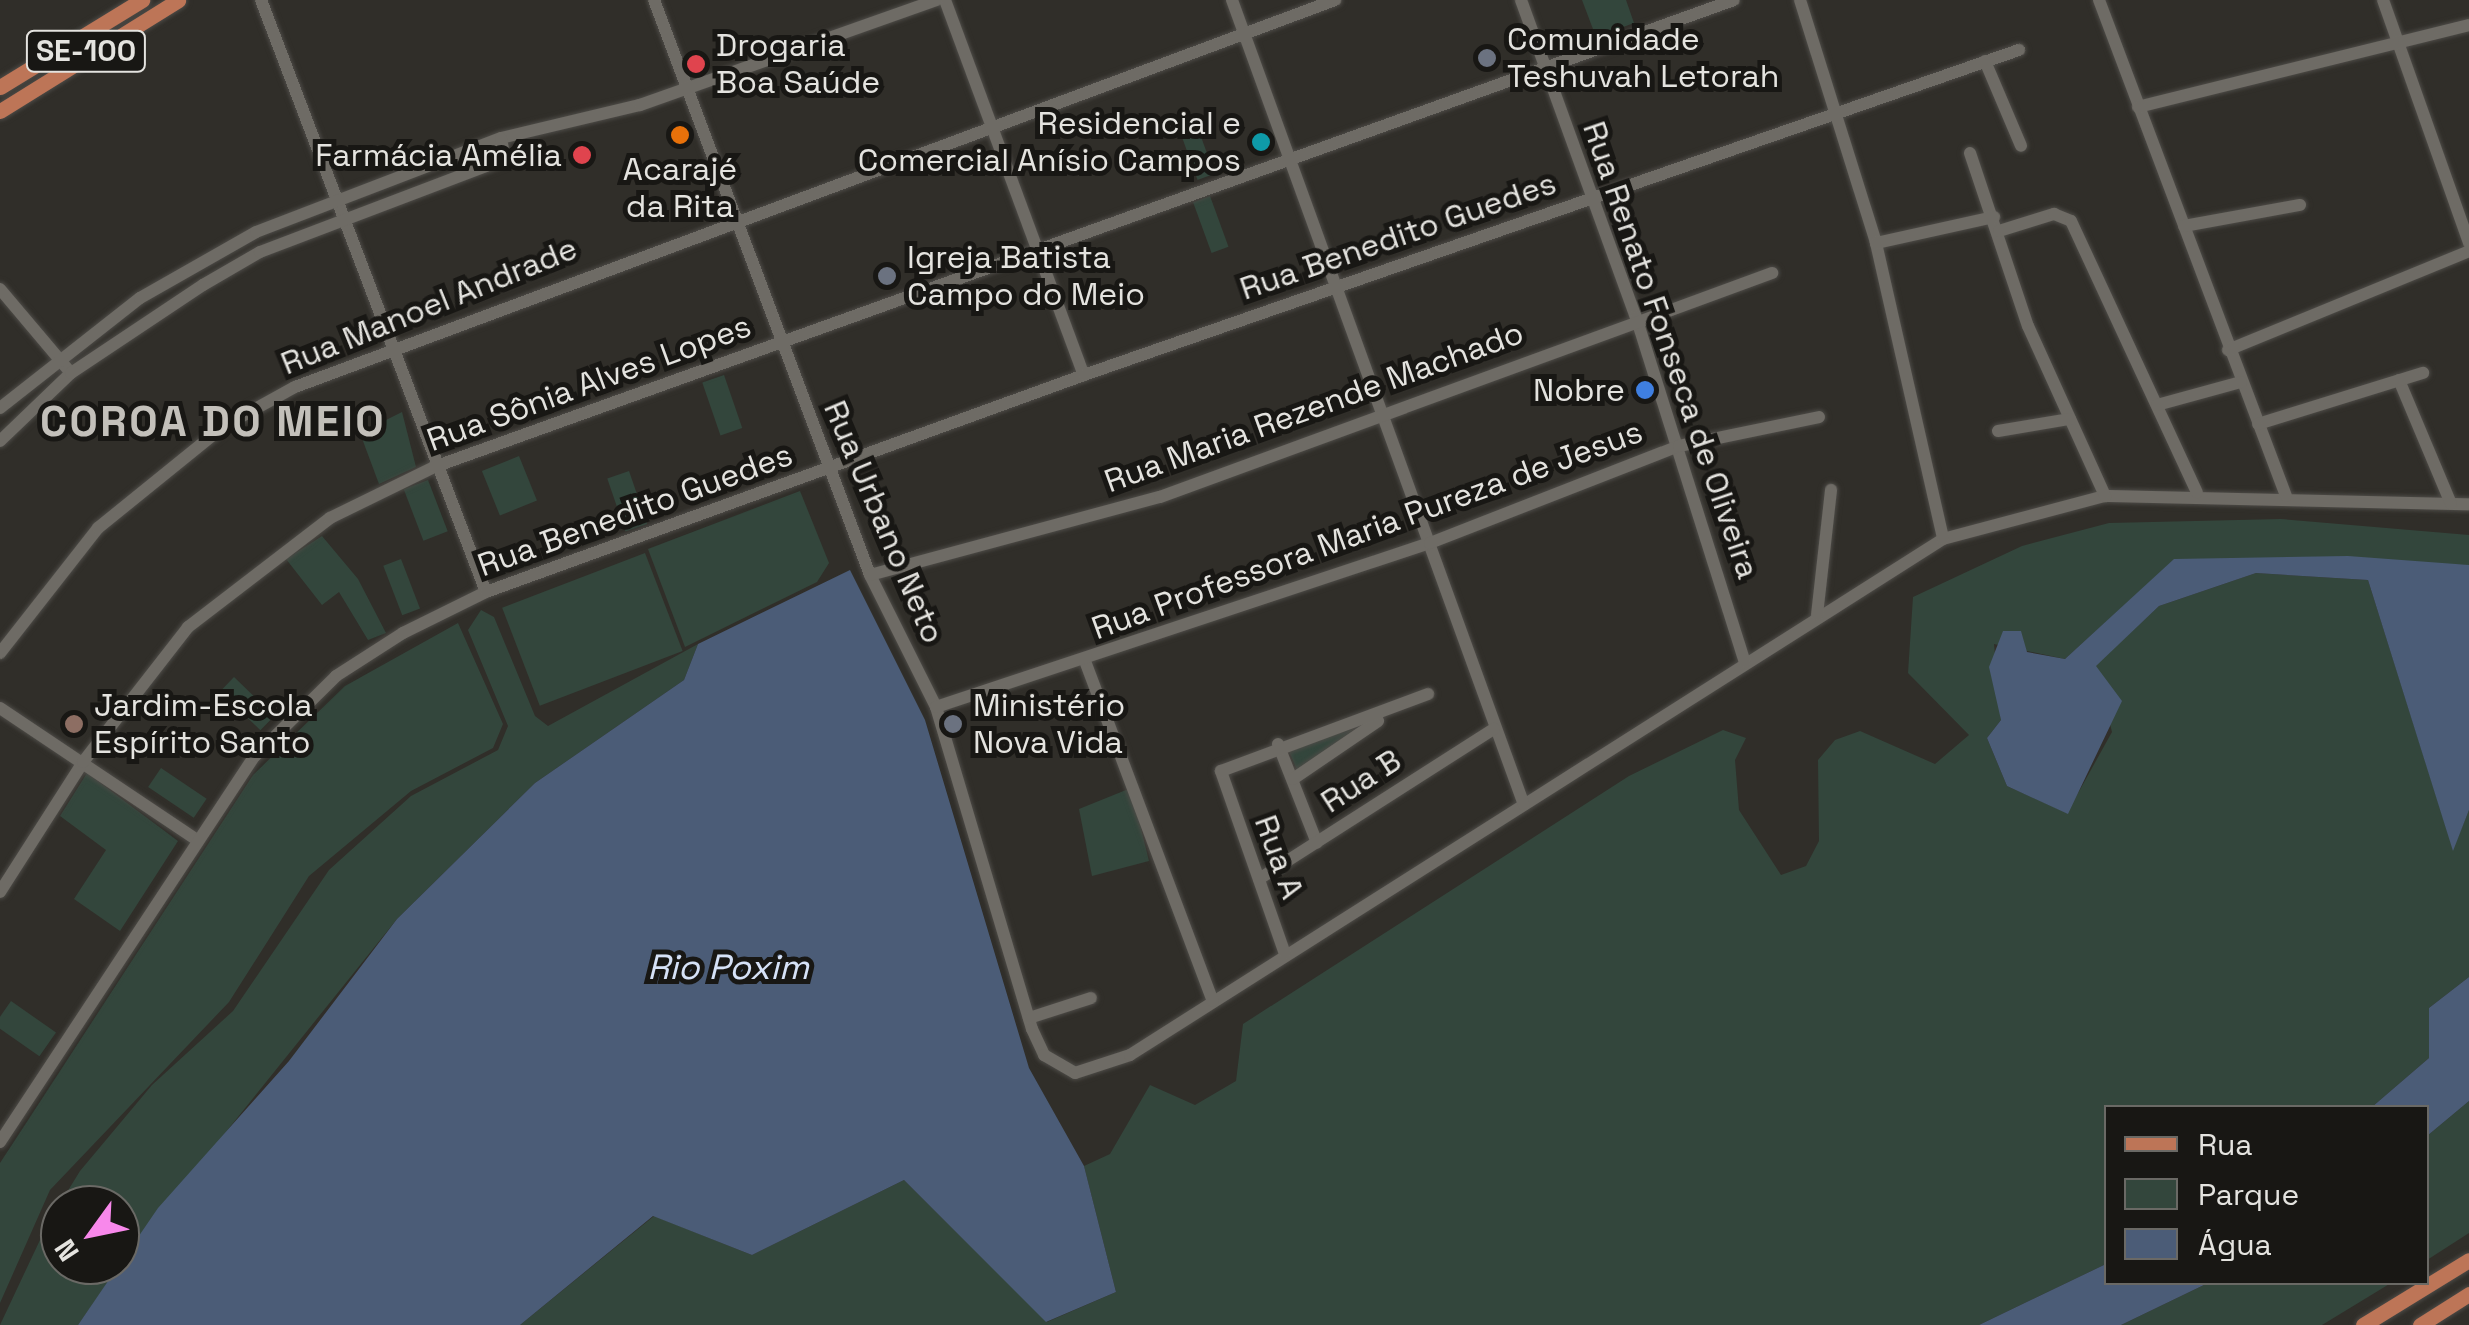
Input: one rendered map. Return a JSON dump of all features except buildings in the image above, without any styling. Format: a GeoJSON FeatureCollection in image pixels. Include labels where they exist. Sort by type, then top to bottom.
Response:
{"type":"FeatureCollection","features":[{"type":"Feature","properties":{"kind":"main road","name":"SE-100"},"geometry":{"type":"LineString","coordinates":[[0,87],[142,0]]}},
{"type":"Feature","properties":{"kind":"main road","name":"SE-100"},"geometry":{"type":"LineString","coordinates":[[0,111],[172,1]]}},
{"type":"Feature","properties":{"kind":"main road"},"geometry":{"type":"LineString","coordinates":[[2363,1325],[2469,1260]]}},
{"type":"Feature","properties":{"kind":"main road"},"geometry":{"type":"LineString","coordinates":[[2379,1325],[2416,1294]]}},
{"type":"Feature","properties":{"kind":"main road"},"geometry":{"type":"LineString","coordinates":[[2429,1323],[2469,1294]]}},
{"type":"Feature","properties":{"kind":"street"},"geometry":{"type":"LineString","coordinates":[[261,0],[434,468],[486,592]]}},
{"type":"Feature","properties":{"kind":"street","name":"Rua Urbano Neto"},"geometry":{"type":"LineString","coordinates":[[654,0],[870,575],[936,708],[1029,1018],[1055,1066],[1100,1068],[1213,1000]]}},
{"type":"Feature","properties":{"kind":"street"},"geometry":{"type":"LineString","coordinates":[[0,408],[55,358],[198,263],[335,199],[501,138],[688,89],[937,0]]}},
{"type":"Feature","properties":{"kind":"street"},"geometry":{"type":"LineString","coordinates":[[945,0],[1084,376]]}},
{"type":"Feature","properties":{"kind":"street"},"geometry":{"type":"LineString","coordinates":[[1232,0],[1385,412],[1524,805]]}},
{"type":"Feature","properties":{"kind":"street","name":"Rua Manoel Andrade"},"geometry":{"type":"LineString","coordinates":[[0,654],[98,528],[150,481],[224,426],[388,344],[1335,0]]}},
{"type":"Feature","properties":{"kind":"street","name":"Rua Renato Fonseca de Oliveira"},"geometry":{"type":"LineString","coordinates":[[1520,0],[1636,317],[1745,662]]}},
{"type":"Feature","properties":{"kind":"street","name":"Rua Sônia Alves Lopes"},"geometry":{"type":"LineString","coordinates":[[0,892],[84,762],[188,628],[246,576],[330,518],[434,468],[1289,155],[1734,0]]}},
{"type":"Feature","properties":{"kind":"street"},"geometry":{"type":"LineString","coordinates":[[1800,0],[1876,243],[1943,539]]}},
{"type":"Feature","properties":{"kind":"street"},"geometry":{"type":"LineString","coordinates":[[2099,0],[2286,496]]}},
{"type":"Feature","properties":{"kind":"street"},"geometry":{"type":"LineString","coordinates":[[2228,350],[2469,247],[2382,0]]}},
{"type":"Feature","properties":{"kind":"street"},"geometry":{"type":"LineString","coordinates":[[2138,107],[2469,25]]}},
{"type":"Feature","properties":{"kind":"street","name":"Rua Benedito Guedes"},"geometry":{"type":"LineString","coordinates":[[0,1142],[194,838],[255,756],[336,676],[486,592],[1338,284],[1594,198],[1836,109],[2019,50]]}},
{"type":"Feature","properties":{"kind":"street"},"geometry":{"type":"LineString","coordinates":[[1985,61],[2021,146]]}},
{"type":"Feature","properties":{"kind":"street"},"geometry":{"type":"LineString","coordinates":[[0,441],[71,373],[203,284],[343,220],[506,160],[501,138]]}},
{"type":"Feature","properties":{"kind":"street"},"geometry":{"type":"LineString","coordinates":[[1970,153],[2070,418],[2105,496]]}},
{"type":"Feature","properties":{"kind":"street"},"geometry":{"type":"LineString","coordinates":[[2184,226],[2300,205]]}},
{"type":"Feature","properties":{"kind":"street"},"geometry":{"type":"LineString","coordinates":[[1999,231],[2054,214],[2078,231],[2198,492]]}},
{"type":"Feature","properties":{"kind":"street"},"geometry":{"type":"LineString","coordinates":[[1876,243],[1994,217]]}},
{"type":"Feature","properties":{"kind":"street","name":"Rua Maria Rezende Machado"},"geometry":{"type":"LineString","coordinates":[[870,575],[1160,497],[1636,317],[1772,273]]}},
{"type":"Feature","properties":{"kind":"street"},"geometry":{"type":"LineString","coordinates":[[0,289],[71,373]]}},
{"type":"Feature","properties":{"kind":"street"},"geometry":{"type":"LineString","coordinates":[[2258,424],[2423,372]]}},
{"type":"Feature","properties":{"kind":"street"},"geometry":{"type":"LineString","coordinates":[[2399,380],[2451,504]]}},
{"type":"Feature","properties":{"kind":"street"},"geometry":{"type":"LineString","coordinates":[[2157,404],[2241,382]]}},
{"type":"Feature","properties":{"kind":"street","name":"Rua Professora Maria Pureza de Jesus"},"geometry":{"type":"LineString","coordinates":[[936,708],[1430,543],[1679,446],[1820,417]]}},
{"type":"Feature","properties":{"kind":"street"},"geometry":{"type":"LineString","coordinates":[[1998,431],[2070,418]]}},
{"type":"Feature","properties":{"kind":"street"},"geometry":{"type":"LineString","coordinates":[[1817,615],[1831,490]]}},
{"type":"Feature","properties":{"kind":"street"},"geometry":{"type":"LineString","coordinates":[[1085,661],[1213,1000],[1817,615],[1943,539],[2105,496],[2198,492],[2469,504]]}},
{"type":"Feature","properties":{"kind":"street"},"geometry":{"type":"LineString","coordinates":[[1293,779],[1386,715],[1428,694]]}},
{"type":"Feature","properties":{"kind":"street"},"geometry":{"type":"LineString","coordinates":[[0,708],[194,838]]}},
{"type":"Feature","properties":{"kind":"street"},"geometry":{"type":"LineString","coordinates":[[1317,842],[1278,744],[1386,715]]}},
{"type":"Feature","properties":{"kind":"street","name":"Rua B"},"geometry":{"type":"LineString","coordinates":[[1259,879],[1494,729]]}},
{"type":"Feature","properties":{"kind":"street","name":"Rua A"},"geometry":{"type":"LineString","coordinates":[[1278,744],[1225,765],[1222,778],[1285,954]]}},
{"type":"Feature","properties":{"kind":"street"},"geometry":{"type":"LineString","coordinates":[[1029,1018],[1091,998]]}},
{"type":"Feature","properties":{"kind":"green space"},"geometry":{"type":"Polygon","coordinates":[[[1582,0],[1626,0],[1634,23],[1596,37],[1582,0]]]}},
{"type":"Feature","properties":{"kind":"green space"},"geometry":{"type":"Polygon","coordinates":[[[1196,123],[1214,174],[1198,180],[1179,129],[1196,123]]]}},
{"type":"Feature","properties":{"kind":"green space"},"geometry":{"type":"Polygon","coordinates":[[[1210,196],[1228,247],[1212,253],[1193,202],[1210,196]]]}},
{"type":"Feature","properties":{"kind":"green space"},"geometry":{"type":"Polygon","coordinates":[[[724,375],[742,428],[720,435],[702,382],[724,375]]]}},
{"type":"Feature","properties":{"kind":"green space"},"geometry":{"type":"Polygon","coordinates":[[[402,412],[416,467],[379,484],[360,433],[402,412]]]}},
{"type":"Feature","properties":{"kind":"green space"},"geometry":{"type":"Polygon","coordinates":[[[519,456],[537,501],[500,515],[482,471],[519,456]]]}},
{"type":"Feature","properties":{"kind":"green space"},"geometry":{"type":"Polygon","coordinates":[[[629,471],[647,524],[625,531],[607,478],[629,471]]]}},
{"type":"Feature","properties":{"kind":"green space"},"geometry":{"type":"Polygon","coordinates":[[[428,480],[448,531],[423,541],[404,489],[428,480]]]}},
{"type":"Feature","properties":{"kind":"green space"},"geometry":{"type":"Polygon","coordinates":[[[800,491],[829,563],[817,582],[685,647],[648,549],[800,491]]]}},
{"type":"Feature","properties":{"kind":"green space"},"geometry":{"type":"Polygon","coordinates":[[[2281,519],[2469,535],[2469,565],[2175,559],[2065,659],[1994,644],[2001,720],[1987,738],[2007,786],[2067,813],[2112,732],[2095,666],[2159,606],[2256,573],[2368,580],[2453,849],[2469,810],[2469,977],[2429,1008],[2429,1058],[2374,1105],[2104,1105],[2104,1265],[1979,1325],[520,1325],[654,1216],[752,1255],[904,1180],[1047,1322],[1116,1292],[1084,1166],[1110,1154],[1150,1085],[1195,1105],[1236,1081],[1243,1024],[1629,776],[1723,730],[1746,738],[1735,760],[1739,810],[1781,875],[1806,866],[1819,841],[1818,760],[1835,740],[1860,731],[1935,764],[1969,735],[1908,673],[1913,597],[2022,546],[2109,523],[2281,519]]]}},
{"type":"Feature","properties":{"kind":"green space"},"geometry":{"type":"Polygon","coordinates":[[[322,536],[358,579],[386,633],[368,640],[339,592],[322,605],[286,559],[322,536]]]}},
{"type":"Feature","properties":{"kind":"green space"},"geometry":{"type":"Polygon","coordinates":[[[645,553],[683,651],[540,706],[502,608],[645,553]]]}},
{"type":"Feature","properties":{"kind":"green space"},"geometry":{"type":"Polygon","coordinates":[[[401,559],[420,608],[402,615],[383,566],[401,559]]]}},
{"type":"Feature","properties":{"kind":"green space"},"geometry":{"type":"Polygon","coordinates":[[[481,610],[494,617],[535,716],[548,726],[698,644],[684,680],[535,783],[397,919],[140,1239],[140,1185],[71,1185],[152,1085],[233,1011],[329,870],[411,796],[498,750],[508,726],[468,630],[481,610]]]}},
{"type":"Feature","properties":{"kind":"green space"},"geometry":{"type":"Polygon","coordinates":[[[458,623],[503,724],[493,748],[411,791],[309,876],[229,1002],[55,1185],[40,1185],[40,1213],[0,1303],[0,1163],[253,775],[345,686],[458,623]]]}},
{"type":"Feature","properties":{"kind":"green space"},"geometry":{"type":"Polygon","coordinates":[[[234,677],[274,716],[260,730],[220,691],[234,677]]]}},
{"type":"Feature","properties":{"kind":"green space"},"geometry":{"type":"Polygon","coordinates":[[[1361,727],[1297,770],[1287,747],[1361,727]]]}},
{"type":"Feature","properties":{"kind":"green space"},"geometry":{"type":"Polygon","coordinates":[[[161,768],[207,799],[194,818],[148,787],[161,768]]]}},
{"type":"Feature","properties":{"kind":"green space"},"geometry":{"type":"Polygon","coordinates":[[[87,773],[178,841],[120,931],[74,899],[106,850],[60,816],[87,773]]]}},
{"type":"Feature","properties":{"kind":"green space"},"geometry":{"type":"Polygon","coordinates":[[[1131,788],[1149,861],[1092,876],[1079,809],[1131,788]]]}},
{"type":"Feature","properties":{"kind":"green space"},"geometry":{"type":"Polygon","coordinates":[[[11,1001],[56,1033],[39,1056],[0,1029],[0,1017],[11,1001]]]}},
{"type":"Feature","properties":{"kind":"green space"},"geometry":{"type":"Polygon","coordinates":[[[2469,1101],[2469,1233],[2429,1259],[2429,1134],[2469,1101]]]}},
{"type":"Feature","properties":{"kind":"green space"},"geometry":{"type":"Polygon","coordinates":[[[40,1240],[40,1285],[106,1285],[78,1325],[0,1325],[40,1240]]]}},
{"type":"Feature","properties":{"kind":"green space"},"geometry":{"type":"Polygon","coordinates":[[[2204,1285],[2388,1285],[2322,1325],[2121,1325],[2204,1285]]]}},
{"type":"Feature","properties":{"kind":"water"},"geometry":{"type":"Polygon","coordinates":[[[2348,556],[2469,565],[2469,810],[2453,851],[2368,580],[2256,573],[2159,606],[2096,666],[2122,701],[2068,814],[2007,786],[1987,738],[2001,720],[1989,667],[2003,631],[2021,631],[2027,652],[2065,659],[2174,559],[2348,556]]]}},
{"type":"Feature","properties":{"kind":"water","name":"Rio Poxim"},"geometry":{"type":"Polygon","coordinates":[[[850,570],[925,720],[1029,1068],[1084,1166],[1116,1292],[1046,1322],[904,1180],[752,1255],[653,1216],[520,1325],[78,1325],[105,1285],[140,1285],[140,1234],[158,1208],[289,1061],[397,919],[535,783],[684,680],[698,644],[850,570]]]}},
{"type":"Feature","properties":{"kind":"water"},"geometry":{"type":"Polygon","coordinates":[[[2469,977],[2469,1101],[2429,1134],[2429,1105],[2374,1105],[2429,1058],[2429,1008],[2469,977]]]}},
{"type":"Feature","properties":{"kind":"water"},"geometry":{"type":"Polygon","coordinates":[[[2104,1265],[2104,1285],[2204,1285],[2121,1325],[1979,1325],[2104,1265]]]}},
{"type":"Feature","properties":{"kind":"place","name":"Comunidade Teshuvah Letorah"},"geometry":{"type":"Point","coordinates":[1487,58]}},
{"type":"Feature","properties":{"kind":"place","name":"Drogaria Boa Saúde"},"geometry":{"type":"Point","coordinates":[696,64]}},
{"type":"Feature","properties":{"kind":"place","name":"Acarajé da Rita"},"geometry":{"type":"Point","coordinates":[680,135]}},
{"type":"Feature","properties":{"kind":"place","name":"Residencial e Comercial Anísio Campos"},"geometry":{"type":"Point","coordinates":[1261,142]}},
{"type":"Feature","properties":{"kind":"place","name":"Farmácia Amélia"},"geometry":{"type":"Point","coordinates":[582,155]}},
{"type":"Feature","properties":{"kind":"place","name":"Igreja Batista Campo do Meio"},"geometry":{"type":"Point","coordinates":[887,276]}},
{"type":"Feature","properties":{"kind":"place","name":"Nobre"},"geometry":{"type":"Point","coordinates":[1645,390]}},
{"type":"Feature","properties":{"kind":"place","name":"Jardim-Escola Espírito Santo"},"geometry":{"type":"Point","coordinates":[74,724]}},
{"type":"Feature","properties":{"kind":"place","name":"Ministério Nova Vida"},"geometry":{"type":"Point","coordinates":[953,724]}},
{"type":"Feature","properties":{"kind":"district","name":"COROA DO MEIO"},"geometry":{"type":"Point","coordinates":[213,422]}}]}
